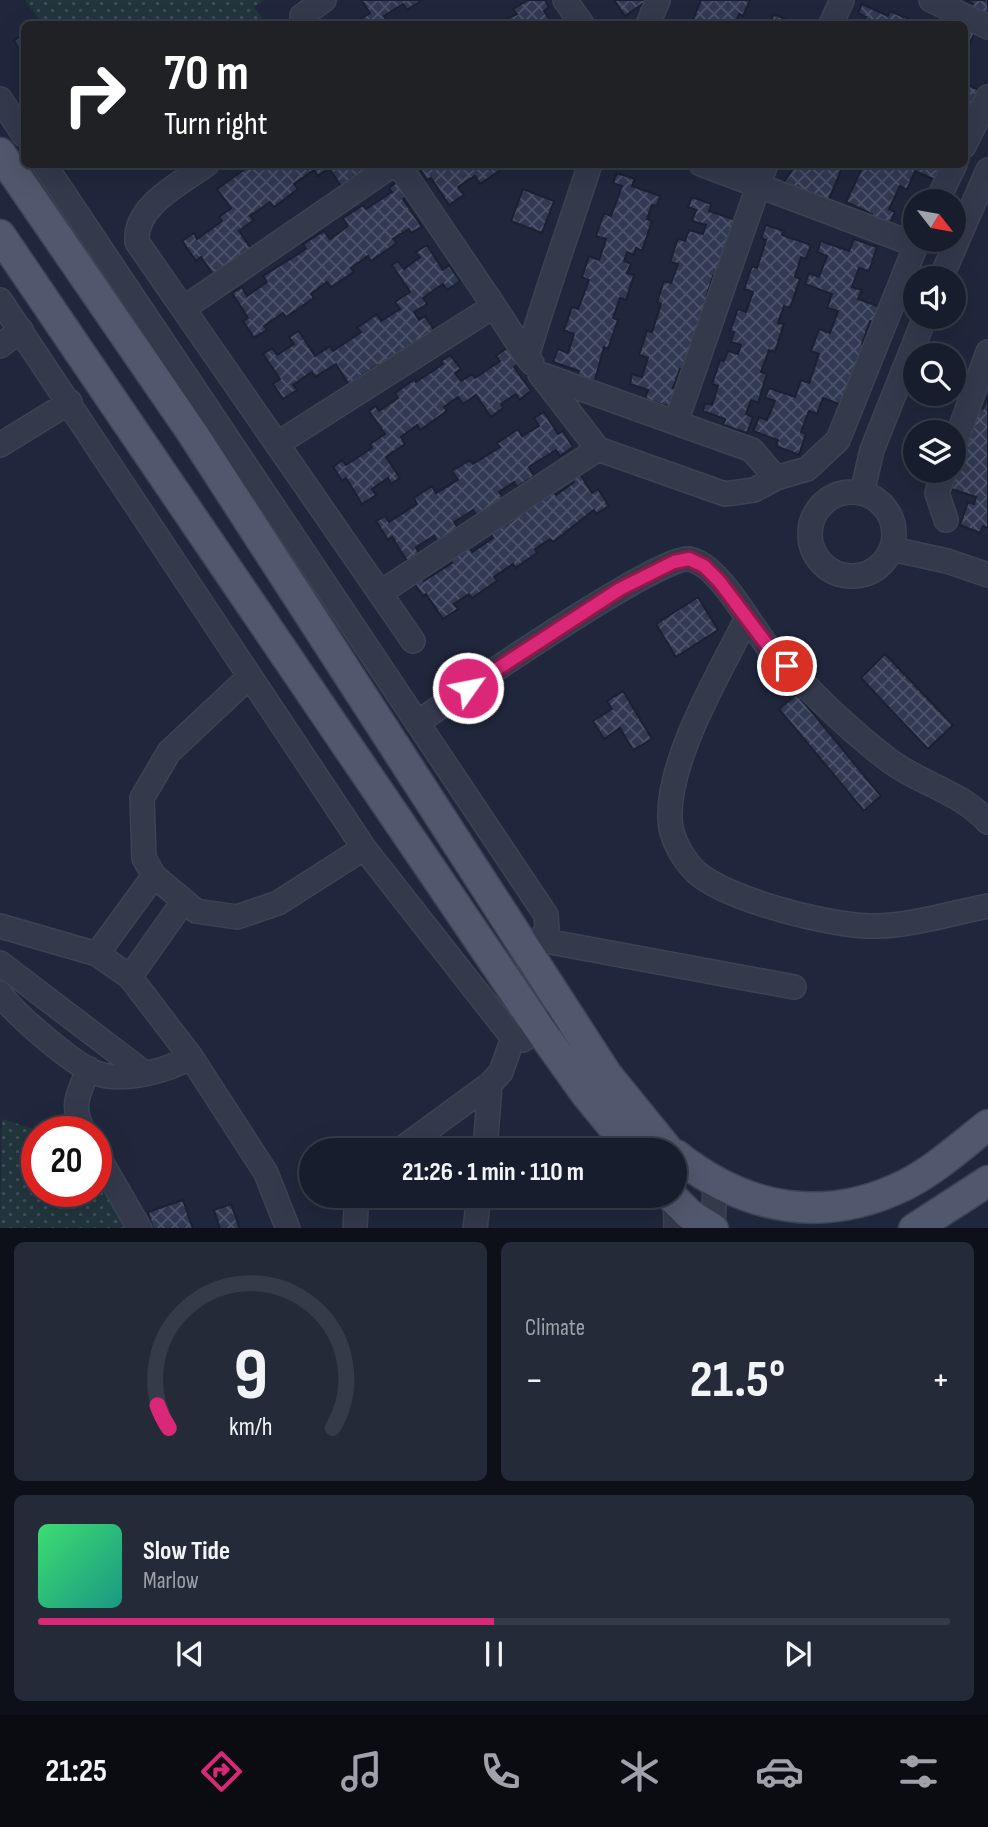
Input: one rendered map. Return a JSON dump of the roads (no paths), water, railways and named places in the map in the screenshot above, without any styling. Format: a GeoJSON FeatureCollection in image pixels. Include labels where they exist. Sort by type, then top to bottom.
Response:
{"type":"FeatureCollection","features":[{"type":"Feature","properties":{"kind":"main road"},"geometry":{"type":"LineString","coordinates":[[0,153],[193,434],[536,949],[565,1012],[607,1075],[661,1138]]}},
{"type":"Feature","properties":{"kind":"main road"},"geometry":{"type":"LineString","coordinates":[[0,235],[541,1031],[586,1094],[622,1138]]}},
{"type":"Feature","properties":{"kind":"main road"},"geometry":{"type":"LineString","coordinates":[[687,1164],[715,1184],[773,1204],[812,1209],[841,1208],[906,1185],[988,1125]]}},
{"type":"Feature","properties":{"kind":"main road"},"geometry":{"type":"LineString","coordinates":[[914,1228],[988,1181]]}},
{"type":"Feature","properties":{"kind":"main road"},"geometry":{"type":"LineString","coordinates":[[680,1208],[713,1228]]}},
{"type":"Feature","properties":{"kind":"street"},"geometry":{"type":"LineString","coordinates":[[302,21],[302,16],[324,0]]}},
{"type":"Feature","properties":{"kind":"street"},"geometry":{"type":"LineString","coordinates":[[565,0],[580,21]]}},
{"type":"Feature","properties":{"kind":"street"},"geometry":{"type":"LineString","coordinates":[[649,21],[658,0]]}},
{"type":"Feature","properties":{"kind":"street"},"geometry":{"type":"LineString","coordinates":[[832,21],[842,0]]}},
{"type":"Feature","properties":{"kind":"street"},"geometry":{"type":"LineString","coordinates":[[931,0],[988,27]]}},
{"type":"Feature","properties":{"kind":"street"},"geometry":{"type":"LineString","coordinates":[[968,138],[988,97]]}},
{"type":"Feature","properties":{"kind":"street"},"geometry":{"type":"LineString","coordinates":[[0,99],[21,130]]}},
{"type":"Feature","properties":{"kind":"street"},"geometry":{"type":"LineString","coordinates":[[47,168],[546,915],[547,928],[536,949],[793,987]]}},
{"type":"Feature","properties":{"kind":"street"},"geometry":{"type":"LineString","coordinates":[[202,168],[150,206],[136,230],[137,242],[413,641]]}},
{"type":"Feature","properties":{"kind":"street"},"geometry":{"type":"LineString","coordinates":[[184,308],[390,168]]}},
{"type":"Feature","properties":{"kind":"street"},"geometry":{"type":"LineString","coordinates":[[399,168],[533,366],[598,449],[725,494],[754,490],[776,478],[807,469],[838,440],[913,252]]}},
{"type":"Feature","properties":{"kind":"street"},"geometry":{"type":"LineString","coordinates":[[533,366],[565,231],[589,168]]}},
{"type":"Feature","properties":{"kind":"street"},"geometry":{"type":"LineString","coordinates":[[725,168],[762,174],[903,236]]}},
{"type":"Feature","properties":{"kind":"street"},"geometry":{"type":"LineString","coordinates":[[943,189],[953,168]]}},
{"type":"Feature","properties":{"kind":"street"},"geometry":{"type":"LineString","coordinates":[[676,422],[762,174]]}},
{"type":"Feature","properties":{"kind":"street"},"geometry":{"type":"LineString","coordinates":[[946,266],[987,176]]}},
{"type":"Feature","properties":{"kind":"street"},"geometry":{"type":"LineString","coordinates":[[0,300],[70,402],[118,482],[248,678],[364,848],[513,1038],[523,1040],[541,1031],[565,1012]]}},
{"type":"Feature","properties":{"kind":"street"},"geometry":{"type":"LineString","coordinates":[[277,444],[494,306]]}},
{"type":"Feature","properties":{"kind":"street"},"geometry":{"type":"LineString","coordinates":[[862,493],[872,450],[920,329]]}},
{"type":"Feature","properties":{"kind":"street"},"geometry":{"type":"LineString","coordinates":[[0,346],[21,330]]}},
{"type":"Feature","properties":{"kind":"street"},"geometry":{"type":"LineString","coordinates":[[963,420],[988,352]]}},
{"type":"Feature","properties":{"kind":"street"},"geometry":{"type":"LineString","coordinates":[[533,366],[752,450],[776,478]]}},
{"type":"Feature","properties":{"kind":"street"},"geometry":{"type":"LineString","coordinates":[[0,445],[70,402]]}},
{"type":"Feature","properties":{"kind":"street"},"geometry":{"type":"LineString","coordinates":[[380,593],[598,449]]}},
{"type":"Feature","properties":{"kind":"street"},"geometry":{"type":"LineString","coordinates":[[941,483],[937,493],[946,520]]}},
{"type":"Feature","properties":{"kind":"street"},"geometry":{"type":"LineString","coordinates":[[862,493],[878,501],[890,514],[894,532],[892,549],[877,568],[854,577],[831,571],[814,554],[810,530],[819,508],[838,494],[862,493]]}},
{"type":"Feature","properties":{"kind":"street"},"geometry":{"type":"LineString","coordinates":[[892,549],[947,561],[988,575]]}},
{"type":"Feature","properties":{"kind":"street"},"geometry":{"type":"LineString","coordinates":[[418,722],[620,589],[674,562],[689,559],[704,566],[771,650],[871,746],[893,763],[958,798],[988,822]]}},
{"type":"Feature","properties":{"kind":"street"},"geometry":{"type":"LineString","coordinates":[[747,618],[699,714],[674,783],[670,822],[678,849],[697,872],[746,897],[841,924],[878,926],[988,906]]}},
{"type":"Feature","properties":{"kind":"street"},"geometry":{"type":"LineString","coordinates":[[248,678],[169,752],[142,798],[144,858],[154,876],[196,911],[237,917],[278,903],[364,848]]}},
{"type":"Feature","properties":{"kind":"street"},"geometry":{"type":"LineString","coordinates":[[97,954],[154,876]]}},
{"type":"Feature","properties":{"kind":"street"},"geometry":{"type":"LineString","coordinates":[[130,977],[183,902]]}},
{"type":"Feature","properties":{"kind":"street"},"geometry":{"type":"LineString","coordinates":[[1,930],[97,954],[130,977],[191,1057],[266,1173],[288,1228]]}},
{"type":"Feature","properties":{"kind":"street"},"geometry":{"type":"LineString","coordinates":[[0,963],[143,1072]]}},
{"type":"Feature","properties":{"kind":"street"},"geometry":{"type":"LineString","coordinates":[[0,993],[8,1019],[26,1024],[94,1073],[116,1076],[143,1072],[191,1057]]}},
{"type":"Feature","properties":{"kind":"street"},"geometry":{"type":"LineString","coordinates":[[416,1138],[490,1084],[501,1072],[513,1038]]}},
{"type":"Feature","properties":{"kind":"street"},"geometry":{"type":"LineString","coordinates":[[77,1116],[75,1100],[89,1069]]}},
{"type":"Feature","properties":{"kind":"street"},"geometry":{"type":"LineString","coordinates":[[486,1138],[490,1084]]}},
{"type":"Feature","properties":{"kind":"street"},"geometry":{"type":"LineString","coordinates":[[112,1181],[139,1228]]}},
{"type":"Feature","properties":{"kind":"street"},"geometry":{"type":"LineString","coordinates":[[713,1228],[715,1184]]}},
{"type":"Feature","properties":{"kind":"street"},"geometry":{"type":"LineString","coordinates":[[355,1228],[356,1208]]}},
{"type":"Feature","properties":{"kind":"street"},"geometry":{"type":"LineString","coordinates":[[475,1228],[477,1208]]}}]}
